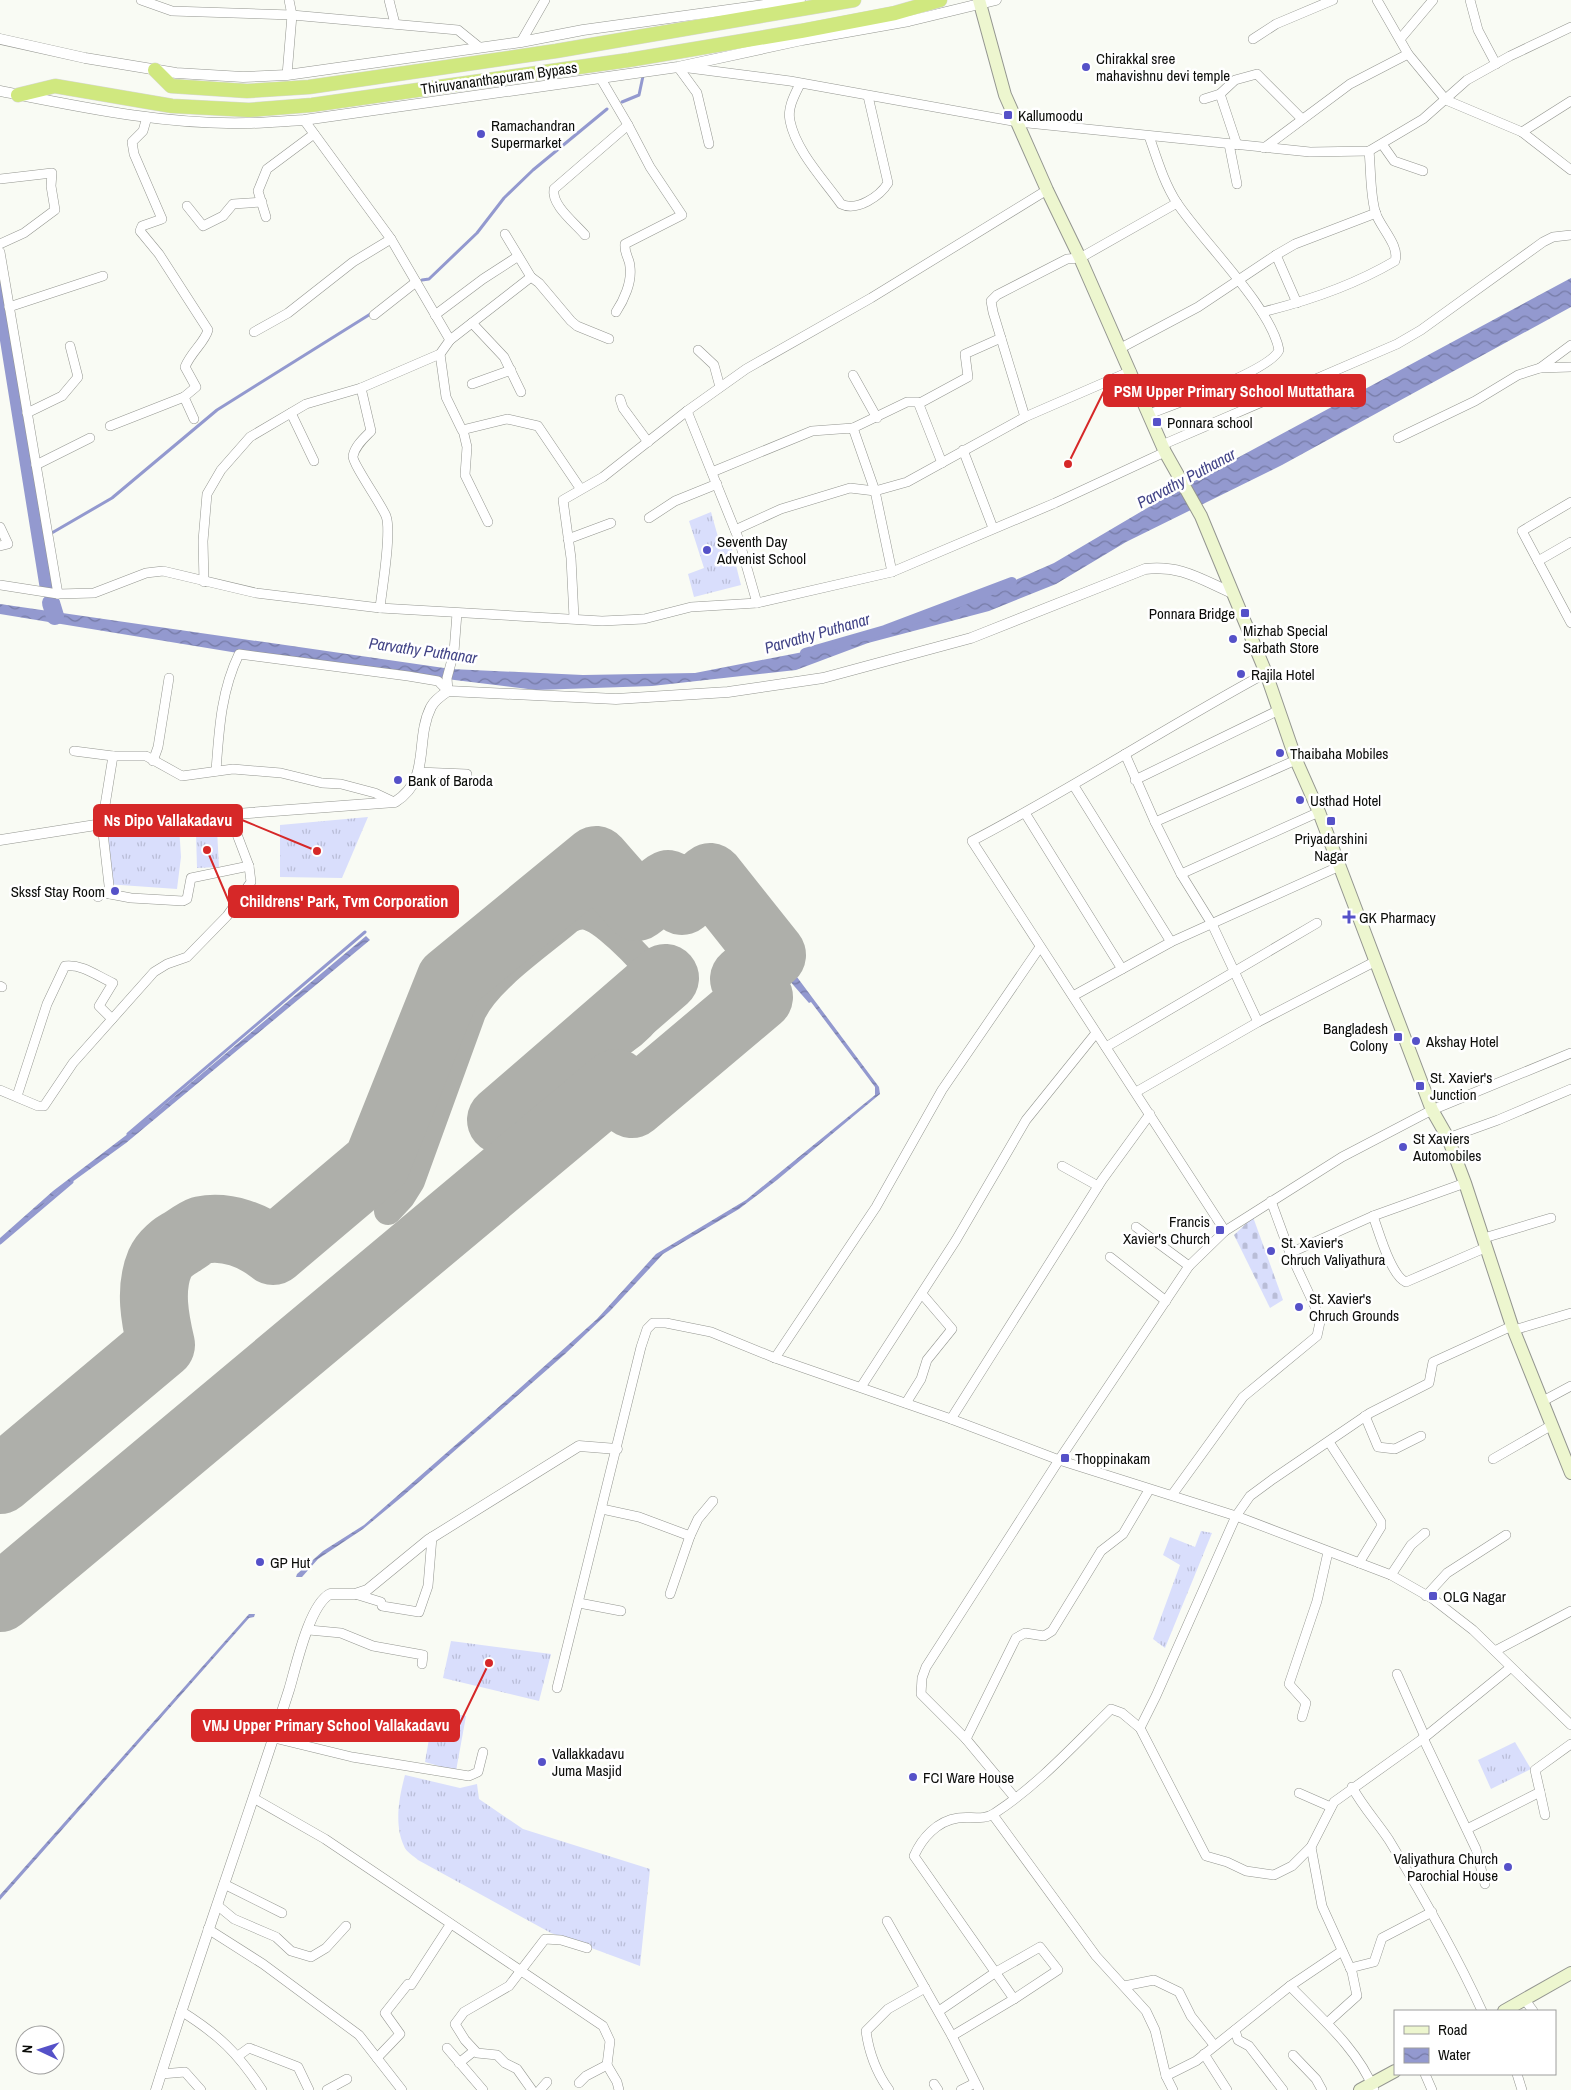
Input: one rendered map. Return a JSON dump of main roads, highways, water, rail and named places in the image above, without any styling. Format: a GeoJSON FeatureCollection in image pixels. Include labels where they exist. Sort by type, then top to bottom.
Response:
{"type":"FeatureCollection","features":[{"type":"Feature","properties":{"kind":"highway","name":"Thiruvananthapuram Bypass"},"geometry":{"type":"LineString","coordinates":[[155,70],[171,86],[247,91],[309,87],[556,51],[854,0]]}},
{"type":"Feature","properties":{"kind":"highway","name":"Thiruvananthapuram Bypass"},"geometry":{"type":"LineString","coordinates":[[18,95],[55,86],[172,106],[274,109],[368,98],[629,60],[895,13],[940,0]]}},
{"type":"Feature","properties":{"kind":"main road"},"geometry":{"type":"LineString","coordinates":[[980,2],[1005,95],[1046,190],[1080,258],[1163,448],[1201,516],[1266,673],[1296,760],[1340,866],[1432,1110],[1448,1138],[1465,1183],[1513,1328],[1571,1473]]}},
{"type":"Feature","properties":{"kind":"main road"},"geometry":{"type":"LineString","coordinates":[[1506,2010],[1571,1973]]}},
{"type":"Feature","properties":{"kind":"main road"},"geometry":{"type":"LineString","coordinates":[[1369,2088],[1394,2072]]}},
{"type":"Feature","properties":{"kind":"water"},"geometry":{"type":"Polygon","coordinates":[[[1571,278],[1571,307],[1282,465],[1126,542],[1056,584],[989,611],[868,643],[796,670],[652,686],[536,690],[250,655],[0,614],[0,604],[451,669],[583,675],[695,673],[844,644],[957,606],[1054,563],[1176,491],[1571,278]]]}},
{"type":"Feature","properties":{"kind":"water"},"geometry":{"type":"Polygon","coordinates":[[[366,936],[370,940],[126,1143],[57,1193],[0,1242],[0,1238],[53,1191],[150,1117],[366,936]]]}},
{"type":"Feature","properties":{"kind":"water"},"geometry":{"type":"Polygon","coordinates":[[[794,973],[879,1087],[880,1094],[777,1180],[739,1209],[663,1254],[610,1311],[565,1354],[403,1496],[363,1529],[318,1559],[302,1577],[296,1577],[323,1551],[364,1525],[597,1319],[656,1254],[746,1200],[875,1095],[875,1087],[811,1002],[809,1003],[788,979],[794,973]]]}},
{"type":"Feature","properties":{"kind":"water"},"geometry":{"type":"Polygon","coordinates":[[[249,1614],[255,1614],[254,1617],[249,1618],[0,1900],[0,1895],[249,1614]]]}},
{"type":"Feature","properties":{"kind":"waterway"},"geometry":{"type":"LineString","coordinates":[[622,102],[639,95],[643,76]]}},
{"type":"Feature","properties":{"kind":"waterway"},"geometry":{"type":"LineString","coordinates":[[422,280],[429,279],[477,233],[504,198],[533,170],[607,109]]}},
{"type":"Feature","properties":{"kind":"waterway"},"geometry":{"type":"LineString","coordinates":[[0,284],[49,589]]}},
{"type":"Feature","properties":{"kind":"waterway"},"geometry":{"type":"LineString","coordinates":[[50,534],[112,498],[217,410],[372,313]]}},
{"type":"Feature","properties":{"kind":"waterway"},"geometry":{"type":"LineString","coordinates":[[41,543],[43,539]]}},
{"type":"Feature","properties":{"kind":"waterway","name":"Parvathy Puthanar"},"geometry":{"type":"LineString","coordinates":[[805,653],[885,630],[1012,582]]}},
{"type":"Feature","properties":{"kind":"waterway"},"geometry":{"type":"LineString","coordinates":[[51,603],[55,616]]}},
{"type":"Feature","properties":{"kind":"waterway"},"geometry":{"type":"LineString","coordinates":[[128,1134],[365,932]]}},
{"type":"Feature","properties":{"kind":"waterway"},"geometry":{"type":"LineString","coordinates":[[0,1243],[72,1182]]}},
{"type":"Feature","properties":{"kind":"place","name":"Chirakkal sree mahavishnu devi temple"},"geometry":{"type":"Point","coordinates":[1086,67]}},
{"type":"Feature","properties":{"kind":"place","name":"Kallumoodu"},"geometry":{"type":"Point","coordinates":[1008,115]}},
{"type":"Feature","properties":{"kind":"place","name":"Ramachandran Supermarket"},"geometry":{"type":"Point","coordinates":[481,134]}},
{"type":"Feature","properties":{"kind":"place","name":"Ponnara school"},"geometry":{"type":"Point","coordinates":[1157,422]}},
{"type":"Feature","properties":{"kind":"place","name":"PSM Upper Primary School Muttathara"},"geometry":{"type":"Point","coordinates":[1068,464]}},
{"type":"Feature","properties":{"kind":"place","name":"Seventh Day Advenist School"},"geometry":{"type":"Point","coordinates":[707,550]}},
{"type":"Feature","properties":{"kind":"place","name":"Ponnara Bridge"},"geometry":{"type":"Point","coordinates":[1245,613]}},
{"type":"Feature","properties":{"kind":"place","name":"Mizhab Special Sarbath Store"},"geometry":{"type":"Point","coordinates":[1233,639]}},
{"type":"Feature","properties":{"kind":"place","name":"Rajila Hotel"},"geometry":{"type":"Point","coordinates":[1241,674]}},
{"type":"Feature","properties":{"kind":"place","name":"Thaibaha Mobiles"},"geometry":{"type":"Point","coordinates":[1280,753]}},
{"type":"Feature","properties":{"kind":"place","name":"Bank of Baroda"},"geometry":{"type":"Point","coordinates":[398,780]}},
{"type":"Feature","properties":{"kind":"place","name":"Usthad Hotel"},"geometry":{"type":"Point","coordinates":[1300,800]}},
{"type":"Feature","properties":{"kind":"place","name":"Priyadarshini Nagar"},"geometry":{"type":"Point","coordinates":[1331,821]}},
{"type":"Feature","properties":{"kind":"place","name":"Childrens' Park, Tvm Corporation"},"geometry":{"type":"Point","coordinates":[207,850]}},
{"type":"Feature","properties":{"kind":"place","name":"Ns Dipo Vallakadavu"},"geometry":{"type":"Point","coordinates":[317,851]}},
{"type":"Feature","properties":{"kind":"place","name":"Skssf Stay Room"},"geometry":{"type":"Point","coordinates":[115,891]}},
{"type":"Feature","properties":{"kind":"place","name":"GK Pharmacy"},"geometry":{"type":"Point","coordinates":[1349,917]}},
{"type":"Feature","properties":{"kind":"place","name":"Bangladesh Colony"},"geometry":{"type":"Point","coordinates":[1398,1037]}},
{"type":"Feature","properties":{"kind":"place","name":"Akshay Hotel"},"geometry":{"type":"Point","coordinates":[1416,1041]}},
{"type":"Feature","properties":{"kind":"place","name":"St. Xavier's Junction"},"geometry":{"type":"Point","coordinates":[1420,1086]}},
{"type":"Feature","properties":{"kind":"place","name":"St Xaviers Automobiles"},"geometry":{"type":"Point","coordinates":[1403,1147]}},
{"type":"Feature","properties":{"kind":"place","name":"Francis Xavier's Church"},"geometry":{"type":"Point","coordinates":[1220,1230]}},
{"type":"Feature","properties":{"kind":"place","name":"St. Xavier's Chruch Valiyathura"},"geometry":{"type":"Point","coordinates":[1271,1251]}},
{"type":"Feature","properties":{"kind":"place","name":"St. Xavier's Chruch Grounds"},"geometry":{"type":"Point","coordinates":[1299,1307]}},
{"type":"Feature","properties":{"kind":"place","name":"Thoppinakam"},"geometry":{"type":"Point","coordinates":[1065,1458]}},
{"type":"Feature","properties":{"kind":"place","name":"GP Hut"},"geometry":{"type":"Point","coordinates":[260,1562]}},
{"type":"Feature","properties":{"kind":"place","name":"OLG Nagar"},"geometry":{"type":"Point","coordinates":[1433,1596]}},
{"type":"Feature","properties":{"kind":"place","name":"VMJ Upper Primary School Vallakadavu"},"geometry":{"type":"Point","coordinates":[489,1663]}},
{"type":"Feature","properties":{"kind":"place","name":"Vallakkadavu Juma Masjid"},"geometry":{"type":"Point","coordinates":[542,1762]}},
{"type":"Feature","properties":{"kind":"place","name":"FCI Ware House"},"geometry":{"type":"Point","coordinates":[913,1777]}},
{"type":"Feature","properties":{"kind":"place","name":"Valiyathura Church Parochial House"},"geometry":{"type":"Point","coordinates":[1508,1867]}}]}
